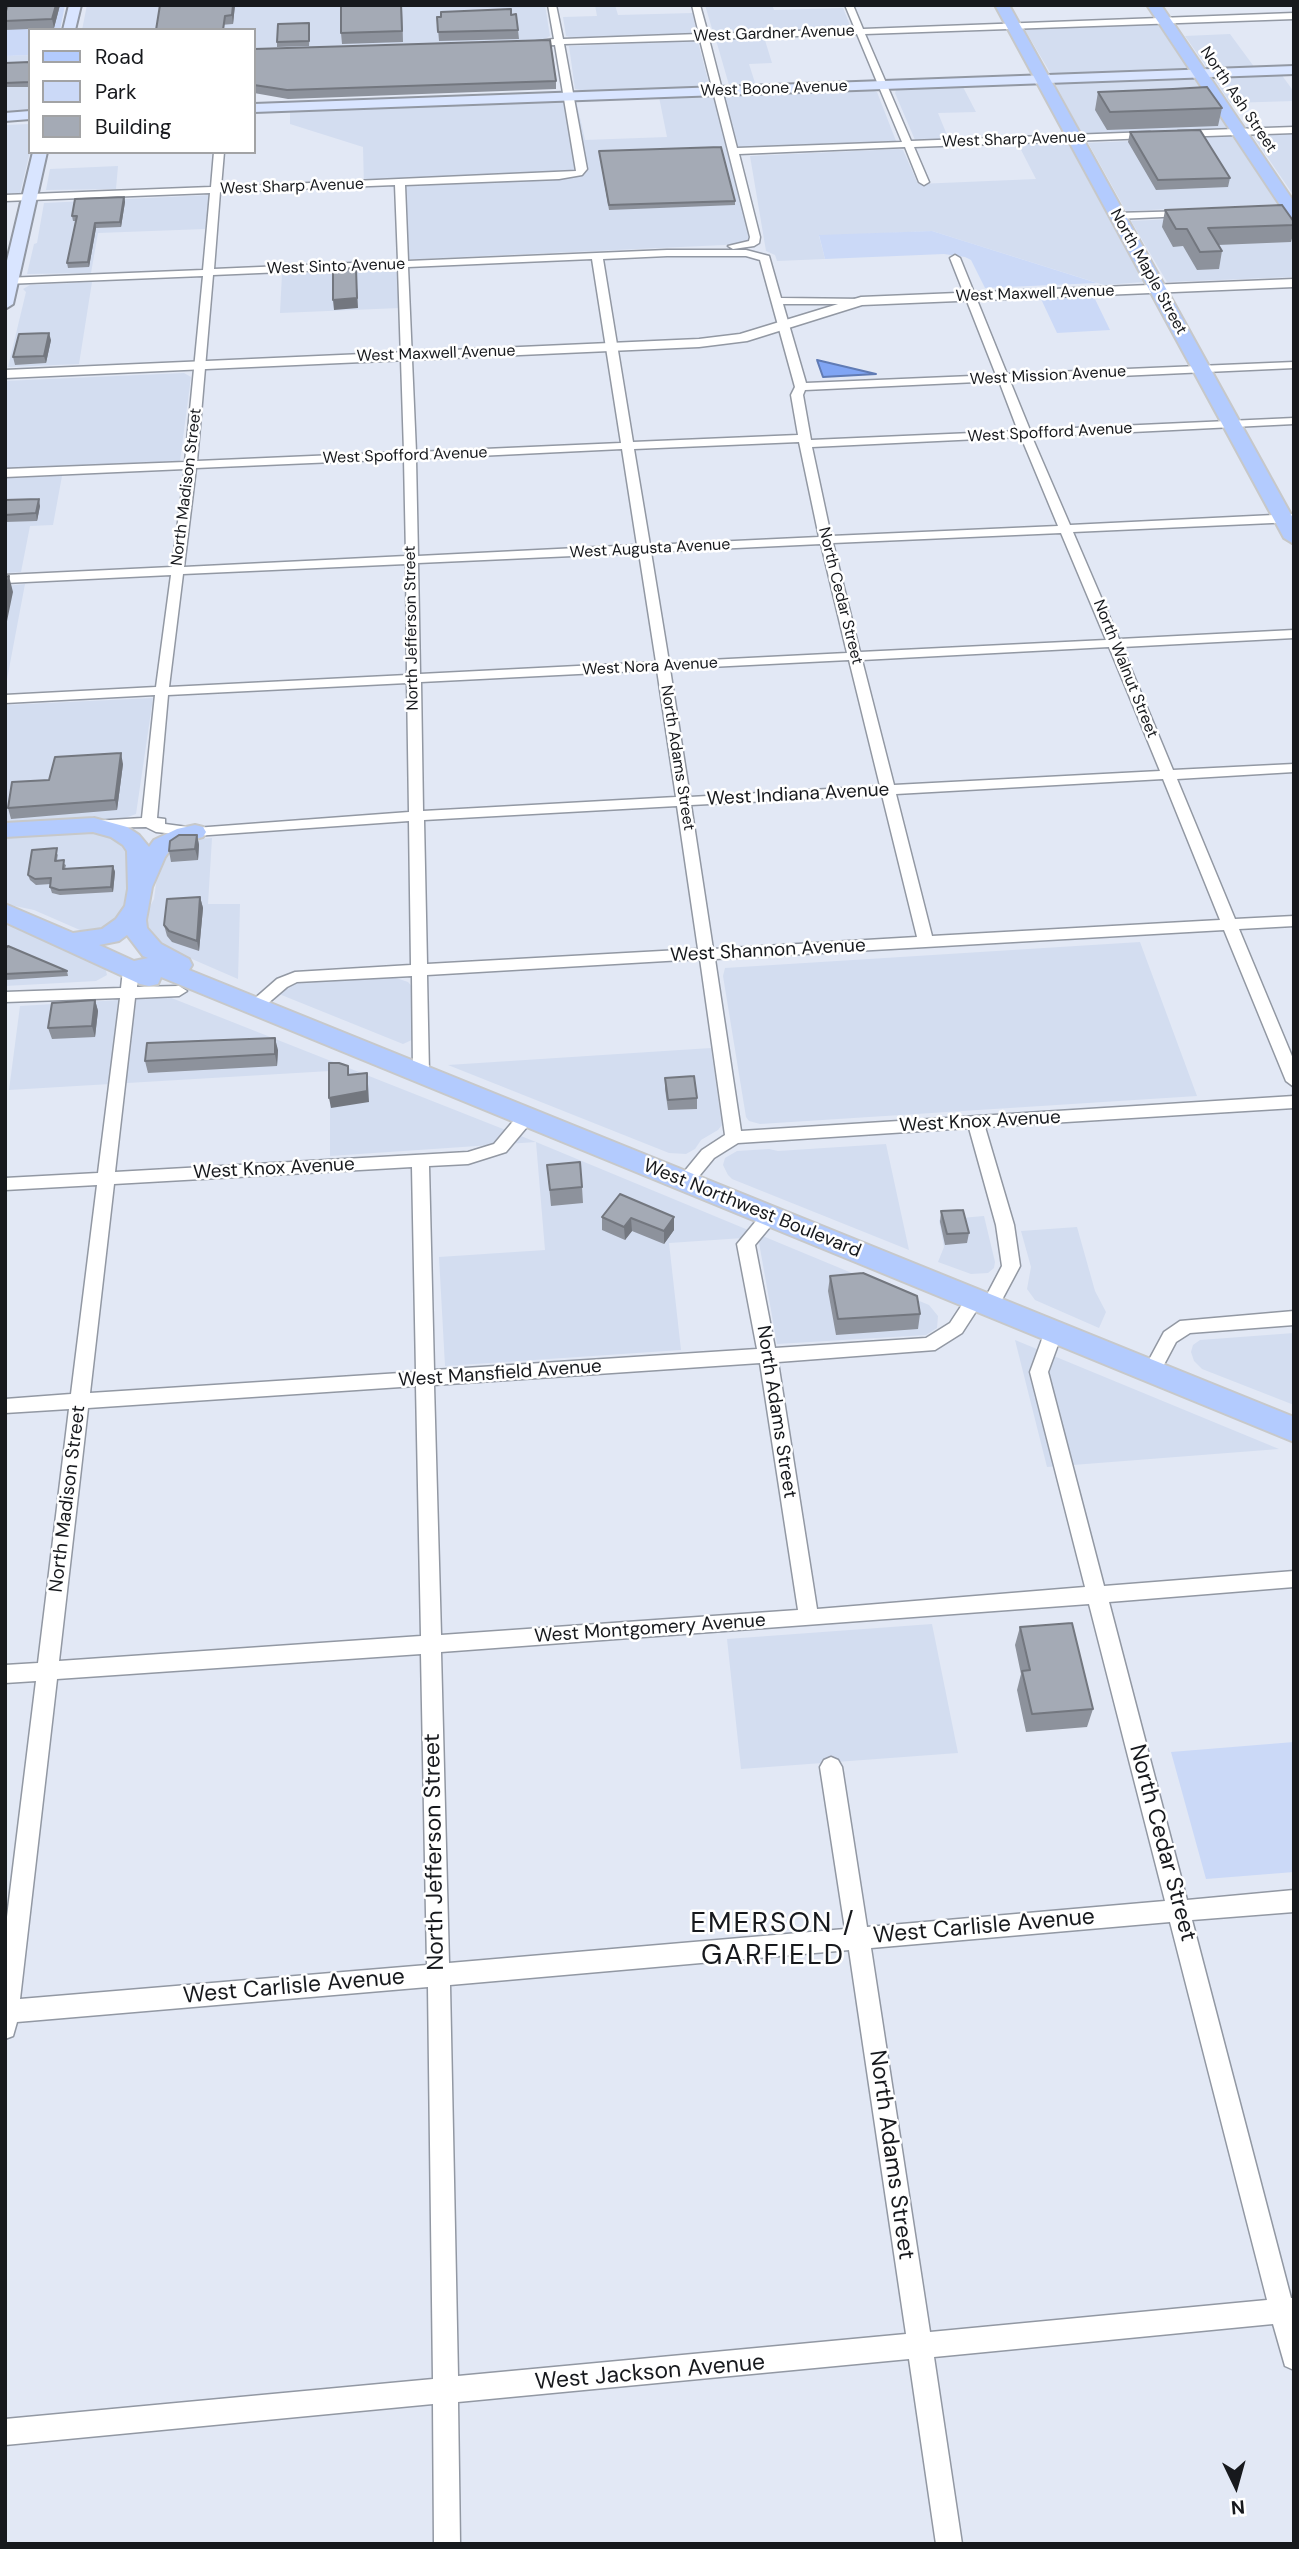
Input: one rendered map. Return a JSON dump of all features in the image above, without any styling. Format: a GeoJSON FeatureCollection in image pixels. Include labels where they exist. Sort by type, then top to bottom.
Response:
{"type":"FeatureCollection","features":[{"type":"Feature","properties":{"kind":"main road"},"geometry":{"type":"LineString","coordinates":[[69,28],[75,5]]}},
{"type":"Feature","properties":{"kind":"main road","name":"North Maple Street"},"geometry":{"type":"LineString","coordinates":[[1002,5],[1231,424],[1288,518],[1294,538]]}},
{"type":"Feature","properties":{"kind":"main road","name":"North Ash Street"},"geometry":{"type":"LineString","coordinates":[[1154,5],[1290,210]]}},
{"type":"Feature","properties":{"kind":"main road","name":"West Boone Avenue"},"geometry":{"type":"LineString","coordinates":[[256,108],[1294,70]]}},
{"type":"Feature","properties":{"kind":"main road"},"geometry":{"type":"LineString","coordinates":[[5,117],[28,115]]}},
{"type":"Feature","properties":{"kind":"main road"},"geometry":{"type":"LineString","coordinates":[[5,123],[28,121]]}},
{"type":"Feature","properties":{"kind":"main road"},"geometry":{"type":"LineString","coordinates":[[5,304],[8,281],[40,154]]}},
{"type":"Feature","properties":{"kind":"main road","name":"West Indiana Avenue"},"geometry":{"type":"LineString","coordinates":[[5,830],[94,825]]}},
{"type":"Feature","properties":{"kind":"main road","name":"West Northwest Boulevard"},"geometry":{"type":"LineString","coordinates":[[94,825],[119,832],[131,839],[139,850],[135,929],[145,943],[195,981],[253,1007],[771,1215],[1294,1430]]}},
{"type":"Feature","properties":{"kind":"main road"},"geometry":{"type":"LineString","coordinates":[[5,912],[75,946],[110,935],[124,925],[154,856],[162,845],[177,836],[195,832]]}},
{"type":"Feature","properties":{"kind":"main road","name":"West Northwest Boulevard"},"geometry":{"type":"LineString","coordinates":[[75,946],[130,981],[195,981]]}},
{"type":"Feature","properties":{"kind":"street"},"geometry":{"type":"LineString","coordinates":[[552,5],[568,96]]}},
{"type":"Feature","properties":{"kind":"street","name":"North Cedar Street"},"geometry":{"type":"LineString","coordinates":[[696,5],[735,151],[756,248],[765,258],[802,387],[797,392],[805,441],[827,540],[926,942]]}},
{"type":"Feature","properties":{"kind":"street"},"geometry":{"type":"LineString","coordinates":[[849,5],[925,182]]}},
{"type":"Feature","properties":{"kind":"street","name":"West Gardner Avenue"},"geometry":{"type":"LineString","coordinates":[[515,43],[1294,16]]}},
{"type":"Feature","properties":{"kind":"street","name":"West Sharp Avenue"},"geometry":{"type":"LineString","coordinates":[[5,198],[569,176],[582,169],[568,96]]}},
{"type":"Feature","properties":{"kind":"street","name":"West Sharp Avenue"},"geometry":{"type":"LineString","coordinates":[[735,151],[1294,130]]}},
{"type":"Feature","properties":{"kind":"street","name":"North Madison Street"},"geometry":{"type":"LineString","coordinates":[[149,822],[176,570],[191,465],[219,154]]}},
{"type":"Feature","properties":{"kind":"street","name":"North Jefferson Street"},"geometry":{"type":"LineString","coordinates":[[400,183],[408,355],[421,1073]]}},
{"type":"Feature","properties":{"kind":"street"},"geometry":{"type":"LineString","coordinates":[[1116,216],[1198,213]]}},
{"type":"Feature","properties":{"kind":"street","name":"West Sinto Avenue"},"geometry":{"type":"LineString","coordinates":[[8,281],[756,248]]}},
{"type":"Feature","properties":{"kind":"street","name":"North Adams Street"},"geometry":{"type":"LineString","coordinates":[[597,256],[663,666],[734,1137]]}},
{"type":"Feature","properties":{"kind":"street","name":"North Walnut Street"},"geometry":{"type":"LineString","coordinates":[[955,258],[1025,434],[1294,1081]]}},
{"type":"Feature","properties":{"kind":"street","name":"West Maxwell Avenue"},"geometry":{"type":"LineString","coordinates":[[777,301],[861,301],[1294,283]]}},
{"type":"Feature","properties":{"kind":"street","name":"West Maxwell Avenue"},"geometry":{"type":"LineString","coordinates":[[5,374],[720,340],[741,338],[861,301]]}},
{"type":"Feature","properties":{"kind":"street","name":"West Mission Avenue"},"geometry":{"type":"LineString","coordinates":[[802,387],[1294,365]]}},
{"type":"Feature","properties":{"kind":"street","name":"West Spofford Avenue"},"geometry":{"type":"LineString","coordinates":[[5,473],[628,446],[1025,434],[1294,421]]}},
{"type":"Feature","properties":{"kind":"street","name":"West Augusta Avenue"},"geometry":{"type":"LineString","coordinates":[[5,579],[1288,518]]}},
{"type":"Feature","properties":{"kind":"street","name":"West Nora Avenue"},"geometry":{"type":"LineString","coordinates":[[5,699],[1294,634]]}},
{"type":"Feature","properties":{"kind":"street","name":"West Indiana Avenue"},"geometry":{"type":"LineString","coordinates":[[149,822],[156,828],[195,832],[259,829],[302,822],[1294,768]]}},
{"type":"Feature","properties":{"kind":"street","name":"West Indiana Avenue"},"geometry":{"type":"LineString","coordinates":[[94,825],[260,817],[302,822]]}},
{"type":"Feature","properties":{"kind":"street","name":"West Shannon Avenue"},"geometry":{"type":"LineString","coordinates":[[253,1007],[282,983],[295,977],[1294,921]]}},
{"type":"Feature","properties":{"kind":"street"},"geometry":{"type":"LineString","coordinates":[[5,997],[130,981]]}},
{"type":"Feature","properties":{"kind":"street","name":"North Madison Street"},"geometry":{"type":"LineString","coordinates":[[6,2018],[130,981]]}},
{"type":"Feature","properties":{"kind":"street","name":"West Knox Avenue"},"geometry":{"type":"LineString","coordinates":[[734,1137],[1294,1102]]}},
{"type":"Feature","properties":{"kind":"street","name":"West Knox Avenue"},"geometry":{"type":"LineString","coordinates":[[5,1184],[468,1158],[500,1148],[526,1117]]}},
{"type":"Feature","properties":{"kind":"street"},"geometry":{"type":"LineString","coordinates":[[976,1123],[1005,1225],[1012,1266],[982,1303]]}},
{"type":"Feature","properties":{"kind":"street"},"geometry":{"type":"LineString","coordinates":[[685,1182],[708,1154],[734,1137]]}},
{"type":"Feature","properties":{"kind":"street","name":"North Jefferson Street"},"geometry":{"type":"LineString","coordinates":[[420,1160],[426,1378],[426,1506],[432,1644],[447,2544]]}},
{"type":"Feature","properties":{"kind":"street","name":"North Adams Street"},"geometry":{"type":"LineString","coordinates":[[771,1215],[746,1244],[768,1357],[808,1618]]}},
{"type":"Feature","properties":{"kind":"street","name":"West Mansfield Avenue"},"geometry":{"type":"LineString","coordinates":[[5,1406],[929,1345],[957,1328],[982,1303]]}},
{"type":"Feature","properties":{"kind":"street"},"geometry":{"type":"LineString","coordinates":[[1152,1371],[1170,1338],[1186,1326],[1294,1318]]}},
{"type":"Feature","properties":{"kind":"street","name":"North Cedar Street"},"geometry":{"type":"LineString","coordinates":[[1054,1331],[1040,1372],[1180,1911],[1288,2311],[1294,2357]]}},
{"type":"Feature","properties":{"kind":"street","name":"West Montgomery Avenue"},"geometry":{"type":"LineString","coordinates":[[5,1674],[808,1618],[1294,1579]]}},
{"type":"Feature","properties":{"kind":"street","name":"North Adams Street"},"geometry":{"type":"LineString","coordinates":[[831,1767],[949,2544]]}},
{"type":"Feature","properties":{"kind":"street","name":"West Carlisle Avenue"},"geometry":{"type":"LineString","coordinates":[[6,2018],[438,1974],[1294,1901]]}},
{"type":"Feature","properties":{"kind":"street","name":"West Jackson Avenue"},"geometry":{"type":"LineString","coordinates":[[5,2432],[1288,2311]]}},
{"type":"Feature","properties":{"kind":"shaded area"},"geometry":{"type":"Polygon","coordinates":[[[87,5],[545,5],[550,36],[543,40],[256,50],[256,28],[82,28],[87,5]]]}},
{"type":"Feature","properties":{"kind":"shaded area"},"geometry":{"type":"Polygon","coordinates":[[[595,5],[615,5],[618,15],[693,13],[696,31],[691,34],[574,38],[566,36],[563,17],[597,16],[595,5]]]}},
{"type":"Feature","properties":{"kind":"shaded area"},"geometry":{"type":"Polygon","coordinates":[[[705,5],[772,5],[774,10],[843,8],[851,28],[716,34],[705,5]]]}},
{"type":"Feature","properties":{"kind":"shaded area"},"geometry":{"type":"Polygon","coordinates":[[[1158,24],[1189,70],[1051,74],[1025,30],[1029,28],[1158,24]]]}},
{"type":"Feature","properties":{"kind":"shaded area"},"geometry":{"type":"Polygon","coordinates":[[[1230,34],[1255,68],[1208,69],[1185,36],[1230,34]]]}},
{"type":"Feature","properties":{"kind":"shaded area"},"geometry":{"type":"Polygon","coordinates":[[[764,37],[772,63],[749,64],[756,86],[729,85],[716,40],[764,37]]]}},
{"type":"Feature","properties":{"kind":"shaded area"},"geometry":{"type":"Polygon","coordinates":[[[698,42],[709,84],[707,87],[586,91],[575,89],[569,46],[698,42]]]}},
{"type":"Feature","properties":{"kind":"shaded area"},"geometry":{"type":"Polygon","coordinates":[[[28,55],[28,113],[5,114],[5,56],[28,55]]]}},
{"type":"Feature","properties":{"kind":"shaded area"},"geometry":{"type":"Polygon","coordinates":[[[1281,74],[1294,92],[1294,101],[1230,103],[1214,79],[1216,76],[1281,74]]]}},
{"type":"Feature","properties":{"kind":"shaded area"},"geometry":{"type":"Polygon","coordinates":[[[1194,78],[1228,129],[1087,135],[1081,132],[1055,84],[1194,78]]]}},
{"type":"Feature","properties":{"kind":"shaded area"},"geometry":{"type":"Polygon","coordinates":[[[963,87],[976,112],[938,113],[949,140],[915,140],[896,90],[963,87]]]}},
{"type":"Feature","properties":{"kind":"shaded area"},"geometry":{"type":"Polygon","coordinates":[[[871,90],[877,92],[896,141],[727,148],[751,240],[746,244],[397,260],[395,186],[364,187],[363,147],[290,124],[290,111],[576,100],[585,140],[667,137],[659,97],[871,90]]]}},
{"type":"Feature","properties":{"kind":"shaded area"},"geometry":{"type":"Polygon","coordinates":[[[28,124],[30,154],[20,193],[5,194],[5,125],[28,124]]]}},
{"type":"Feature","properties":{"kind":"shaded area"},"geometry":{"type":"Polygon","coordinates":[[[1294,134],[1294,196],[1253,136],[1294,134]]]}},
{"type":"Feature","properties":{"kind":"shaded area"},"geometry":{"type":"Polygon","coordinates":[[[1232,136],[1279,204],[1126,211],[1088,143],[1232,136]]]}},
{"type":"Feature","properties":{"kind":"shaded area"},"geometry":{"type":"Polygon","coordinates":[[[1066,143],[1143,282],[1104,285],[932,231],[819,236],[825,259],[777,261],[775,255],[766,251],[750,156],[898,149],[903,150],[918,184],[1036,179],[1018,144],[1066,143]]]}},
{"type":"Feature","properties":{"kind":"shaded area"},"geometry":{"type":"Polygon","coordinates":[[[118,166],[116,189],[46,190],[50,169],[118,166]]]}},
{"type":"Feature","properties":{"kind":"shaded area"},"geometry":{"type":"Polygon","coordinates":[[[210,195],[205,229],[98,233],[91,273],[27,274],[34,244],[37,243],[44,203],[210,195]]]}},
{"type":"Feature","properties":{"kind":"shaded area"},"geometry":{"type":"Polygon","coordinates":[[[1282,214],[1294,225],[1294,277],[1167,282],[1131,221],[1282,214]]]}},
{"type":"Feature","properties":{"kind":"shaded area"},"geometry":{"type":"Polygon","coordinates":[[[397,269],[400,308],[280,313],[282,274],[397,269]]]}},
{"type":"Feature","properties":{"kind":"shaded area"},"geometry":{"type":"Polygon","coordinates":[[[92,282],[79,364],[8,367],[26,292],[23,289],[30,285],[92,282]]]}},
{"type":"Feature","properties":{"kind":"shaded area"},"geometry":{"type":"Polygon","coordinates":[[[184,373],[191,377],[180,461],[5,469],[5,381],[184,373]]]}},
{"type":"Feature","properties":{"kind":"shaded area"},"geometry":{"type":"Polygon","coordinates":[[[62,476],[53,525],[30,526],[21,572],[5,573],[5,478],[62,476]]]}},
{"type":"Feature","properties":{"kind":"shaded area"},"geometry":{"type":"Polygon","coordinates":[[[25,584],[5,690],[5,586],[25,584]]]}},
{"type":"Feature","properties":{"kind":"shaded area"},"geometry":{"type":"Polygon","coordinates":[[[153,698],[136,814],[125,818],[5,825],[5,705],[153,698]]]}},
{"type":"Feature","properties":{"kind":"shaded area"},"geometry":{"type":"Polygon","coordinates":[[[87,831],[117,838],[130,851],[132,871],[124,916],[119,925],[89,934],[34,910],[5,904],[5,837],[87,831]]]}},
{"type":"Feature","properties":{"kind":"shaded area"},"geometry":{"type":"Polygon","coordinates":[[[212,838],[208,904],[240,904],[238,979],[162,946],[146,923],[145,916],[154,899],[159,861],[178,840],[212,838]]]}},
{"type":"Feature","properties":{"kind":"shaded area"},"geometry":{"type":"Polygon","coordinates":[[[5,919],[105,967],[107,975],[96,981],[5,986],[5,919]]]}},
{"type":"Feature","properties":{"kind":"shaded area"},"geometry":{"type":"Polygon","coordinates":[[[1140,942],[1197,1096],[760,1124],[749,1121],[746,1117],[723,976],[725,968],[1140,942]]]}},
{"type":"Feature","properties":{"kind":"shaded area"},"geometry":{"type":"Polygon","coordinates":[[[393,977],[408,982],[414,989],[414,1039],[403,1044],[279,994],[290,984],[297,982],[393,977]]]}},
{"type":"Feature","properties":{"kind":"shaded area"},"geometry":{"type":"Polygon","coordinates":[[[169,997],[536,1142],[330,1156],[330,1071],[9,1090],[20,1006],[169,997]]]}},
{"type":"Feature","properties":{"kind":"shaded area"},"geometry":{"type":"Polygon","coordinates":[[[711,1048],[722,1125],[686,1154],[669,1153],[448,1065],[711,1048]]]}},
{"type":"Feature","properties":{"kind":"shaded area"},"geometry":{"type":"Polygon","coordinates":[[[536,1142],[929,1305],[938,1316],[937,1328],[926,1335],[777,1344],[758,1237],[669,1243],[681,1350],[445,1366],[439,1257],[545,1250],[536,1142]]]}},
{"type":"Feature","properties":{"kind":"shaded area"},"geometry":{"type":"Polygon","coordinates":[[[886,1144],[909,1250],[732,1179],[723,1165],[725,1158],[737,1151],[886,1144]]]}},
{"type":"Feature","properties":{"kind":"shaded area"},"geometry":{"type":"Polygon","coordinates":[[[984,1216],[995,1262],[994,1268],[988,1273],[971,1274],[938,1262],[944,1247],[939,1220],[984,1216]]]}},
{"type":"Feature","properties":{"kind":"shaded area"},"geometry":{"type":"Polygon","coordinates":[[[1077,1227],[1095,1291],[1106,1312],[1099,1328],[1035,1300],[1027,1289],[1031,1267],[1021,1231],[1077,1227]]]}},
{"type":"Feature","properties":{"kind":"shaded area"},"geometry":{"type":"Polygon","coordinates":[[[1294,1333],[1294,1405],[1202,1369],[1194,1361],[1191,1352],[1193,1345],[1200,1340],[1294,1333]]]}},
{"type":"Feature","properties":{"kind":"shaded area"},"geometry":{"type":"Polygon","coordinates":[[[1015,1340],[1279,1449],[1047,1467],[1015,1340]]]}},
{"type":"Feature","properties":{"kind":"shaded area"},"geometry":{"type":"Polygon","coordinates":[[[932,1624],[958,1753],[741,1769],[727,1639],[932,1624]]]}},
{"type":"Feature","properties":{"kind":"green space"},"geometry":{"type":"Polygon","coordinates":[[[5,5],[65,5],[60,28],[28,28],[28,55],[5,56],[5,5]]]}},
{"type":"Feature","properties":{"kind":"green space"},"geometry":{"type":"Polygon","coordinates":[[[932,231],[1097,283],[985,288],[971,260],[965,257],[944,254],[825,259],[819,235],[932,231]]]}},
{"type":"Feature","properties":{"kind":"green space"},"geometry":{"type":"Polygon","coordinates":[[[1094,297],[1110,330],[1057,333],[1041,299],[1094,297]]]}},
{"type":"Feature","properties":{"kind":"green space"},"geometry":{"type":"Polygon","coordinates":[[[1294,1742],[1294,1872],[1206,1879],[1171,1752],[1294,1742]]]}},
{"type":"Feature","properties":{"kind":"water"},"geometry":{"type":"Polygon","coordinates":[[[817,360],[876,374],[823,377],[817,360]]]}},
{"type":"Feature","properties":{"kind":"building"},"geometry":{"type":"Polygon","coordinates":[[[8,5],[56,5],[52,19],[5,21],[8,5]]]}},
{"type":"Feature","properties":{"kind":"building"},"geometry":{"type":"Polygon","coordinates":[[[160,5],[233,5],[232,15],[225,16],[223,28],[156,28],[160,5]]]}},
{"type":"Feature","properties":{"kind":"building"},"geometry":{"type":"Polygon","coordinates":[[[341,5],[401,5],[402,31],[341,33],[341,5]]]}},
{"type":"Feature","properties":{"kind":"building"},"geometry":{"type":"Polygon","coordinates":[[[511,9],[511,15],[516,14],[518,30],[438,32],[437,17],[441,17],[441,12],[511,9]]]}},
{"type":"Feature","properties":{"kind":"building"},"geometry":{"type":"Polygon","coordinates":[[[309,23],[309,41],[277,42],[278,24],[309,23]]]}},
{"type":"Feature","properties":{"kind":"building"},"geometry":{"type":"Polygon","coordinates":[[[550,40],[556,81],[287,90],[256,85],[256,49],[550,40]]]}},
{"type":"Feature","properties":{"kind":"building"},"geometry":{"type":"Polygon","coordinates":[[[28,62],[28,82],[5,83],[5,63],[28,62]]]}},
{"type":"Feature","properties":{"kind":"building"},"geometry":{"type":"Polygon","coordinates":[[[1207,87],[1222,108],[1110,112],[1098,92],[1173,89],[1207,87]]]}},
{"type":"Feature","properties":{"kind":"building"},"geometry":{"type":"Polygon","coordinates":[[[1200,130],[1230,178],[1158,180],[1130,132],[1200,130]]]}},
{"type":"Feature","properties":{"kind":"building"},"geometry":{"type":"Polygon","coordinates":[[[721,147],[735,201],[609,205],[599,151],[721,147]]]}},
{"type":"Feature","properties":{"kind":"building"},"geometry":{"type":"Polygon","coordinates":[[[124,197],[120,222],[95,223],[88,262],[67,263],[77,216],[72,216],[75,199],[124,197]]]}},
{"type":"Feature","properties":{"kind":"building"},"geometry":{"type":"Polygon","coordinates":[[[1282,205],[1294,225],[1208,228],[1222,251],[1200,252],[1187,229],[1176,229],[1165,210],[1282,205]]]}},
{"type":"Feature","properties":{"kind":"building"},"geometry":{"type":"Polygon","coordinates":[[[356,268],[357,298],[333,300],[333,269],[356,268]]]}},
{"type":"Feature","properties":{"kind":"building"},"geometry":{"type":"Polygon","coordinates":[[[49,333],[44,356],[13,357],[19,334],[49,333]]]}},
{"type":"Feature","properties":{"kind":"building"},"geometry":{"type":"Polygon","coordinates":[[[39,499],[36,513],[5,515],[5,500],[39,499]]]}},
{"type":"Feature","properties":{"kind":"building"},"geometry":{"type":"Polygon","coordinates":[[[9,576],[5,594],[5,577],[9,576]]]}},
{"type":"Feature","properties":{"kind":"building"},"geometry":{"type":"Polygon","coordinates":[[[121,753],[115,800],[8,808],[12,782],[49,780],[55,757],[121,753]]]}},
{"type":"Feature","properties":{"kind":"building"},"geometry":{"type":"Polygon","coordinates":[[[179,835],[197,835],[195,849],[169,851],[170,841],[179,835]]]}},
{"type":"Feature","properties":{"kind":"building"},"geometry":{"type":"Polygon","coordinates":[[[57,848],[55,861],[64,860],[63,869],[113,866],[111,887],[59,890],[50,887],[51,878],[35,879],[28,875],[32,850],[57,848]]]}},
{"type":"Feature","properties":{"kind":"building"},"geometry":{"type":"Polygon","coordinates":[[[200,897],[197,941],[169,931],[164,925],[167,899],[200,897]]]}},
{"type":"Feature","properties":{"kind":"building"},"geometry":{"type":"Polygon","coordinates":[[[8,946],[67,971],[5,974],[5,949],[8,946]]]}},
{"type":"Feature","properties":{"kind":"building"},"geometry":{"type":"Polygon","coordinates":[[[95,1000],[92,1026],[48,1028],[52,1003],[95,1000]]]}},
{"type":"Feature","properties":{"kind":"building"},"geometry":{"type":"Polygon","coordinates":[[[275,1038],[275,1054],[145,1061],[147,1043],[275,1038]]]}},
{"type":"Feature","properties":{"kind":"building"},"geometry":{"type":"Polygon","coordinates":[[[329,1063],[348,1066],[348,1075],[367,1073],[367,1091],[329,1098],[329,1063]]]}},
{"type":"Feature","properties":{"kind":"building"},"geometry":{"type":"Polygon","coordinates":[[[694,1076],[697,1098],[668,1100],[665,1078],[694,1076]]]}},
{"type":"Feature","properties":{"kind":"building"},"geometry":{"type":"Polygon","coordinates":[[[580,1162],[582,1187],[550,1190],[547,1165],[580,1162]]]}},
{"type":"Feature","properties":{"kind":"building"},"geometry":{"type":"Polygon","coordinates":[[[620,1194],[674,1217],[664,1231],[631,1218],[624,1227],[602,1217],[620,1194]]]}},
{"type":"Feature","properties":{"kind":"building"},"geometry":{"type":"Polygon","coordinates":[[[963,1210],[969,1233],[947,1234],[941,1211],[963,1210]]]}},
{"type":"Feature","properties":{"kind":"building"},"geometry":{"type":"Polygon","coordinates":[[[863,1273],[917,1296],[920,1314],[838,1319],[830,1276],[863,1273]]]}},
{"type":"Feature","properties":{"kind":"building"},"geometry":{"type":"Polygon","coordinates":[[[1072,1623],[1093,1709],[1032,1714],[1022,1671],[1030,1670],[1020,1627],[1072,1623]]]}},
{"type":"Feature","properties":{"kind":"district","name":"EMERSON / GARFIELD"},"geometry":{"type":"Point","coordinates":[773,1941]}}]}
